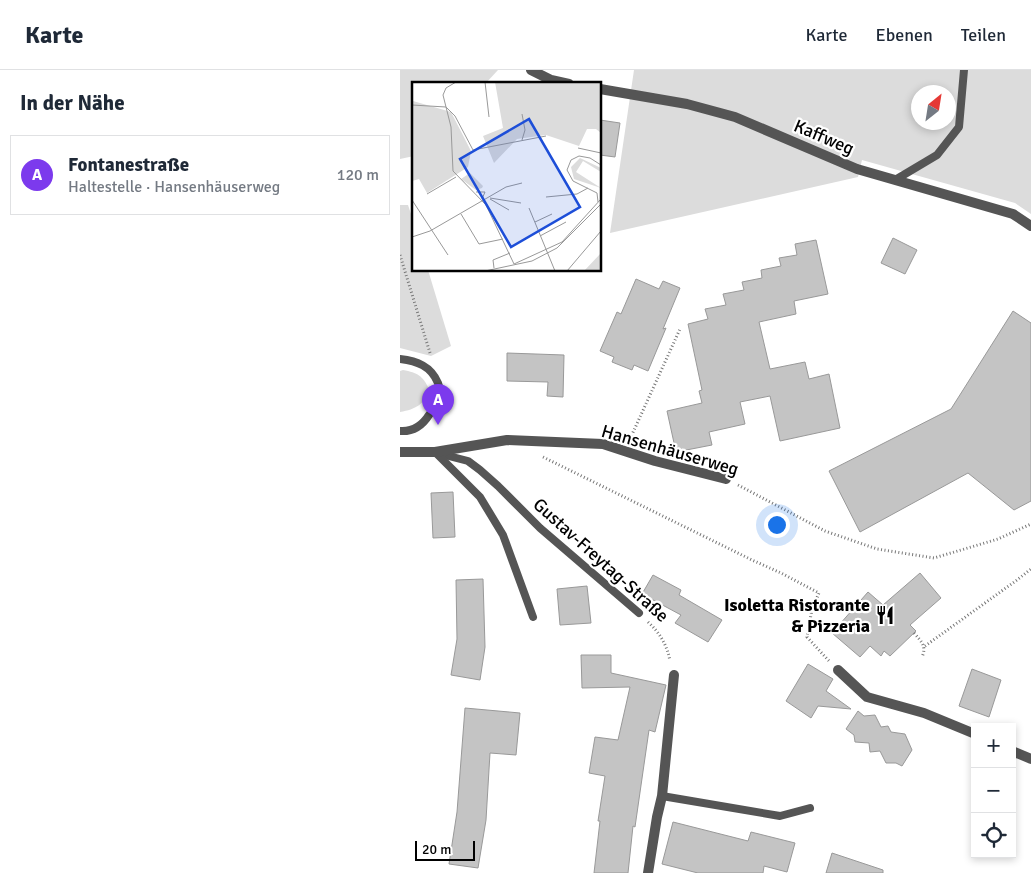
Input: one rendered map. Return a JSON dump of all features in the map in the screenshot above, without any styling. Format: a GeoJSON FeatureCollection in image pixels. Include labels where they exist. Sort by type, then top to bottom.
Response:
{"type":"FeatureCollection","features":[{"type":"Feature","properties":{"kind":"street"},"geometry":{"type":"LineString","coordinates":[[531,70],[560,82]]}},
{"type":"Feature","properties":{"kind":"street","name":"Kaffweg"},"geometry":{"type":"LineString","coordinates":[[601,89],[687,104],[736,117],[857,169],[1013,214],[1031,226]]}},
{"type":"Feature","properties":{"kind":"street","name":"Hansenhäuserweg"},"geometry":{"type":"LineString","coordinates":[[400,452],[435,452],[507,440],[603,444],[654,461],[726,478]]}},
{"type":"Feature","properties":{"kind":"street"},"geometry":{"type":"LineString","coordinates":[[838,670],[867,697],[924,713],[971,732]]}},
{"type":"Feature","properties":{"kind":"street"},"geometry":{"type":"LineString","coordinates":[[648,873],[662,796],[674,675]]}},
{"type":"Feature","properties":{"kind":"street"},"geometry":{"type":"LineString","coordinates":[[1016,753],[1031,759]]}},
{"type":"Feature","properties":{"kind":"lane"},"geometry":{"type":"LineString","coordinates":[[895,180],[937,155],[959,127],[964,70]]}},
{"type":"Feature","properties":{"kind":"lane"},"geometry":{"type":"LineString","coordinates":[[400,359],[417,362],[428,368],[436,379],[440,393],[437,404],[423,422],[410,432],[400,431]]}},
{"type":"Feature","properties":{"kind":"lane"},"geometry":{"type":"LineString","coordinates":[[435,452],[480,497],[503,535],[533,617]]}},
{"type":"Feature","properties":{"kind":"lane","name":"Gustav-Freytag-Straße"},"geometry":{"type":"LineString","coordinates":[[435,452],[468,461],[480,470],[540,528],[639,613]]}},
{"type":"Feature","properties":{"kind":"lane"},"geometry":{"type":"LineString","coordinates":[[662,796],[780,816],[810,808]]}},
{"type":"Feature","properties":{"kind":"path"},"geometry":{"type":"LineString","coordinates":[[400,255],[431,356]]}},
{"type":"Feature","properties":{"kind":"path"},"geometry":{"type":"LineString","coordinates":[[625,451],[680,329]]}},
{"type":"Feature","properties":{"kind":"path"},"geometry":{"type":"LineString","coordinates":[[540,456],[819,593],[812,609],[807,638],[838,670]]}},
{"type":"Feature","properties":{"kind":"path","name":"Hansenhäuserweg"},"geometry":{"type":"LineString","coordinates":[[726,478],[825,531],[877,549],[934,558],[998,539],[1031,524]]}},
{"type":"Feature","properties":{"kind":"path"},"geometry":{"type":"LineString","coordinates":[[925,646],[1031,569]]}},
{"type":"Feature","properties":{"kind":"path","name":"Gustav-Freytag-Straße"},"geometry":{"type":"LineString","coordinates":[[639,613],[659,632],[666,647],[674,675]]}},
{"type":"Feature","properties":{"kind":"path"},"geometry":{"type":"LineString","coordinates":[[914,633],[925,646],[925,652],[922,657]]}},
{"type":"Feature","properties":{"kind":"shaded area"},"geometry":{"type":"Polygon","coordinates":[[[400,70],[498,70],[487,82],[412,82],[412,156],[400,159],[400,70]]]}},
{"type":"Feature","properties":{"kind":"shaded area"},"geometry":{"type":"Polygon","coordinates":[[[634,70],[1031,70],[1031,214],[1015,203],[862,160],[858,177],[610,233],[634,70]]]}},
{"type":"Feature","properties":{"kind":"shaded area"},"geometry":{"type":"Polygon","coordinates":[[[400,205],[408,205],[412,217],[412,271],[428,271],[451,346],[431,356],[400,348],[400,205]]]}},
{"type":"Feature","properties":{"kind":"shaded area"},"geometry":{"type":"Polygon","coordinates":[[[403,370],[419,375],[429,389],[422,403],[400,412],[400,371],[403,370]]]}},
{"type":"Feature","properties":{"kind":"building"},"geometry":{"type":"Polygon","coordinates":[[[601,120],[620,123],[615,157],[601,155],[601,120]]]}},
{"type":"Feature","properties":{"kind":"building"},"geometry":{"type":"Polygon","coordinates":[[[893,238],[917,250],[905,274],[881,263],[893,238]]]}},
{"type":"Feature","properties":{"kind":"building"},"geometry":{"type":"Polygon","coordinates":[[[816,240],[828,294],[794,301],[796,314],[759,322],[770,369],[805,362],[809,379],[829,374],[840,428],[780,441],[770,396],[740,402],[745,424],[709,432],[712,445],[676,452],[667,411],[702,403],[699,391],[702,390],[688,324],[708,319],[705,309],[726,305],[723,294],[744,290],[742,282],[762,278],[761,270],[781,266],[779,258],[797,255],[795,244],[816,240]]]}},
{"type":"Feature","properties":{"kind":"building"},"geometry":{"type":"Polygon","coordinates":[[[636,279],[659,289],[663,281],[680,288],[648,371],[634,365],[632,370],[612,362],[614,357],[600,351],[617,312],[621,314],[636,279]]]}},
{"type":"Feature","properties":{"kind":"building"},"geometry":{"type":"Polygon","coordinates":[[[1013,311],[1031,323],[1031,501],[1014,510],[968,473],[860,532],[829,471],[951,409],[1013,311]]]}},
{"type":"Feature","properties":{"kind":"building"},"geometry":{"type":"Polygon","coordinates":[[[507,353],[564,355],[563,397],[547,396],[548,382],[507,381],[507,353]]]}},
{"type":"Feature","properties":{"kind":"building"},"geometry":{"type":"Polygon","coordinates":[[[453,492],[455,537],[433,538],[431,493],[453,492]]]}},
{"type":"Feature","properties":{"kind":"building","name":"Isoletta Ristorante & Pizzeria"},"geometry":{"type":"Polygon","coordinates":[[[920,573],[941,598],[910,625],[916,631],[890,656],[884,651],[881,656],[870,646],[860,657],[832,633],[868,592],[883,605],[920,573]]]}},
{"type":"Feature","properties":{"kind":"building"},"geometry":{"type":"Polygon","coordinates":[[[653,575],[681,590],[679,595],[722,620],[708,642],[675,623],[681,615],[642,594],[653,575]]]}},
{"type":"Feature","properties":{"kind":"building"},"geometry":{"type":"Polygon","coordinates":[[[483,579],[485,647],[480,680],[451,675],[457,639],[456,580],[483,579]]]}},
{"type":"Feature","properties":{"kind":"building"},"geometry":{"type":"Polygon","coordinates":[[[587,586],[591,623],[560,625],[557,589],[587,586]]]}},
{"type":"Feature","properties":{"kind":"building"},"geometry":{"type":"Polygon","coordinates":[[[581,655],[611,655],[611,673],[666,685],[655,732],[649,730],[635,827],[633,826],[628,873],[594,873],[600,821],[598,821],[605,776],[589,773],[595,737],[618,740],[630,687],[582,688],[581,655]]]}},
{"type":"Feature","properties":{"kind":"building"},"geometry":{"type":"Polygon","coordinates":[[[808,664],[833,679],[826,691],[851,709],[818,706],[811,718],[786,701],[808,664]]]}},
{"type":"Feature","properties":{"kind":"building"},"geometry":{"type":"Polygon","coordinates":[[[972,669],[1001,680],[989,717],[959,706],[972,669]]]}},
{"type":"Feature","properties":{"kind":"building"},"geometry":{"type":"Polygon","coordinates":[[[465,708],[520,713],[516,755],[490,753],[486,820],[478,868],[449,864],[457,812],[465,708]]]}},
{"type":"Feature","properties":{"kind":"building"},"geometry":{"type":"Polygon","coordinates":[[[858,711],[864,716],[875,715],[881,727],[888,726],[891,732],[905,734],[912,750],[902,766],[896,763],[886,763],[880,751],[870,752],[869,743],[855,742],[854,735],[846,729],[858,711]]]}},
{"type":"Feature","properties":{"kind":"building"},"geometry":{"type":"Polygon","coordinates":[[[673,822],[748,841],[751,832],[795,843],[787,872],[764,866],[763,873],[698,873],[662,864],[673,822]]]}},
{"type":"Feature","properties":{"kind":"building"},"geometry":{"type":"Polygon","coordinates":[[[832,853],[883,870],[883,873],[826,873],[832,853]]]}},
{"type":"Feature","properties":{"kind":"place","name":"Fontanestraße"},"geometry":{"type":"Point","coordinates":[438,425]}},
{"type":"Feature","properties":{"kind":"place","name":"Isoletta Ristorante & Pizzeria"},"geometry":{"type":"Point","coordinates":[885,615]}}]}
